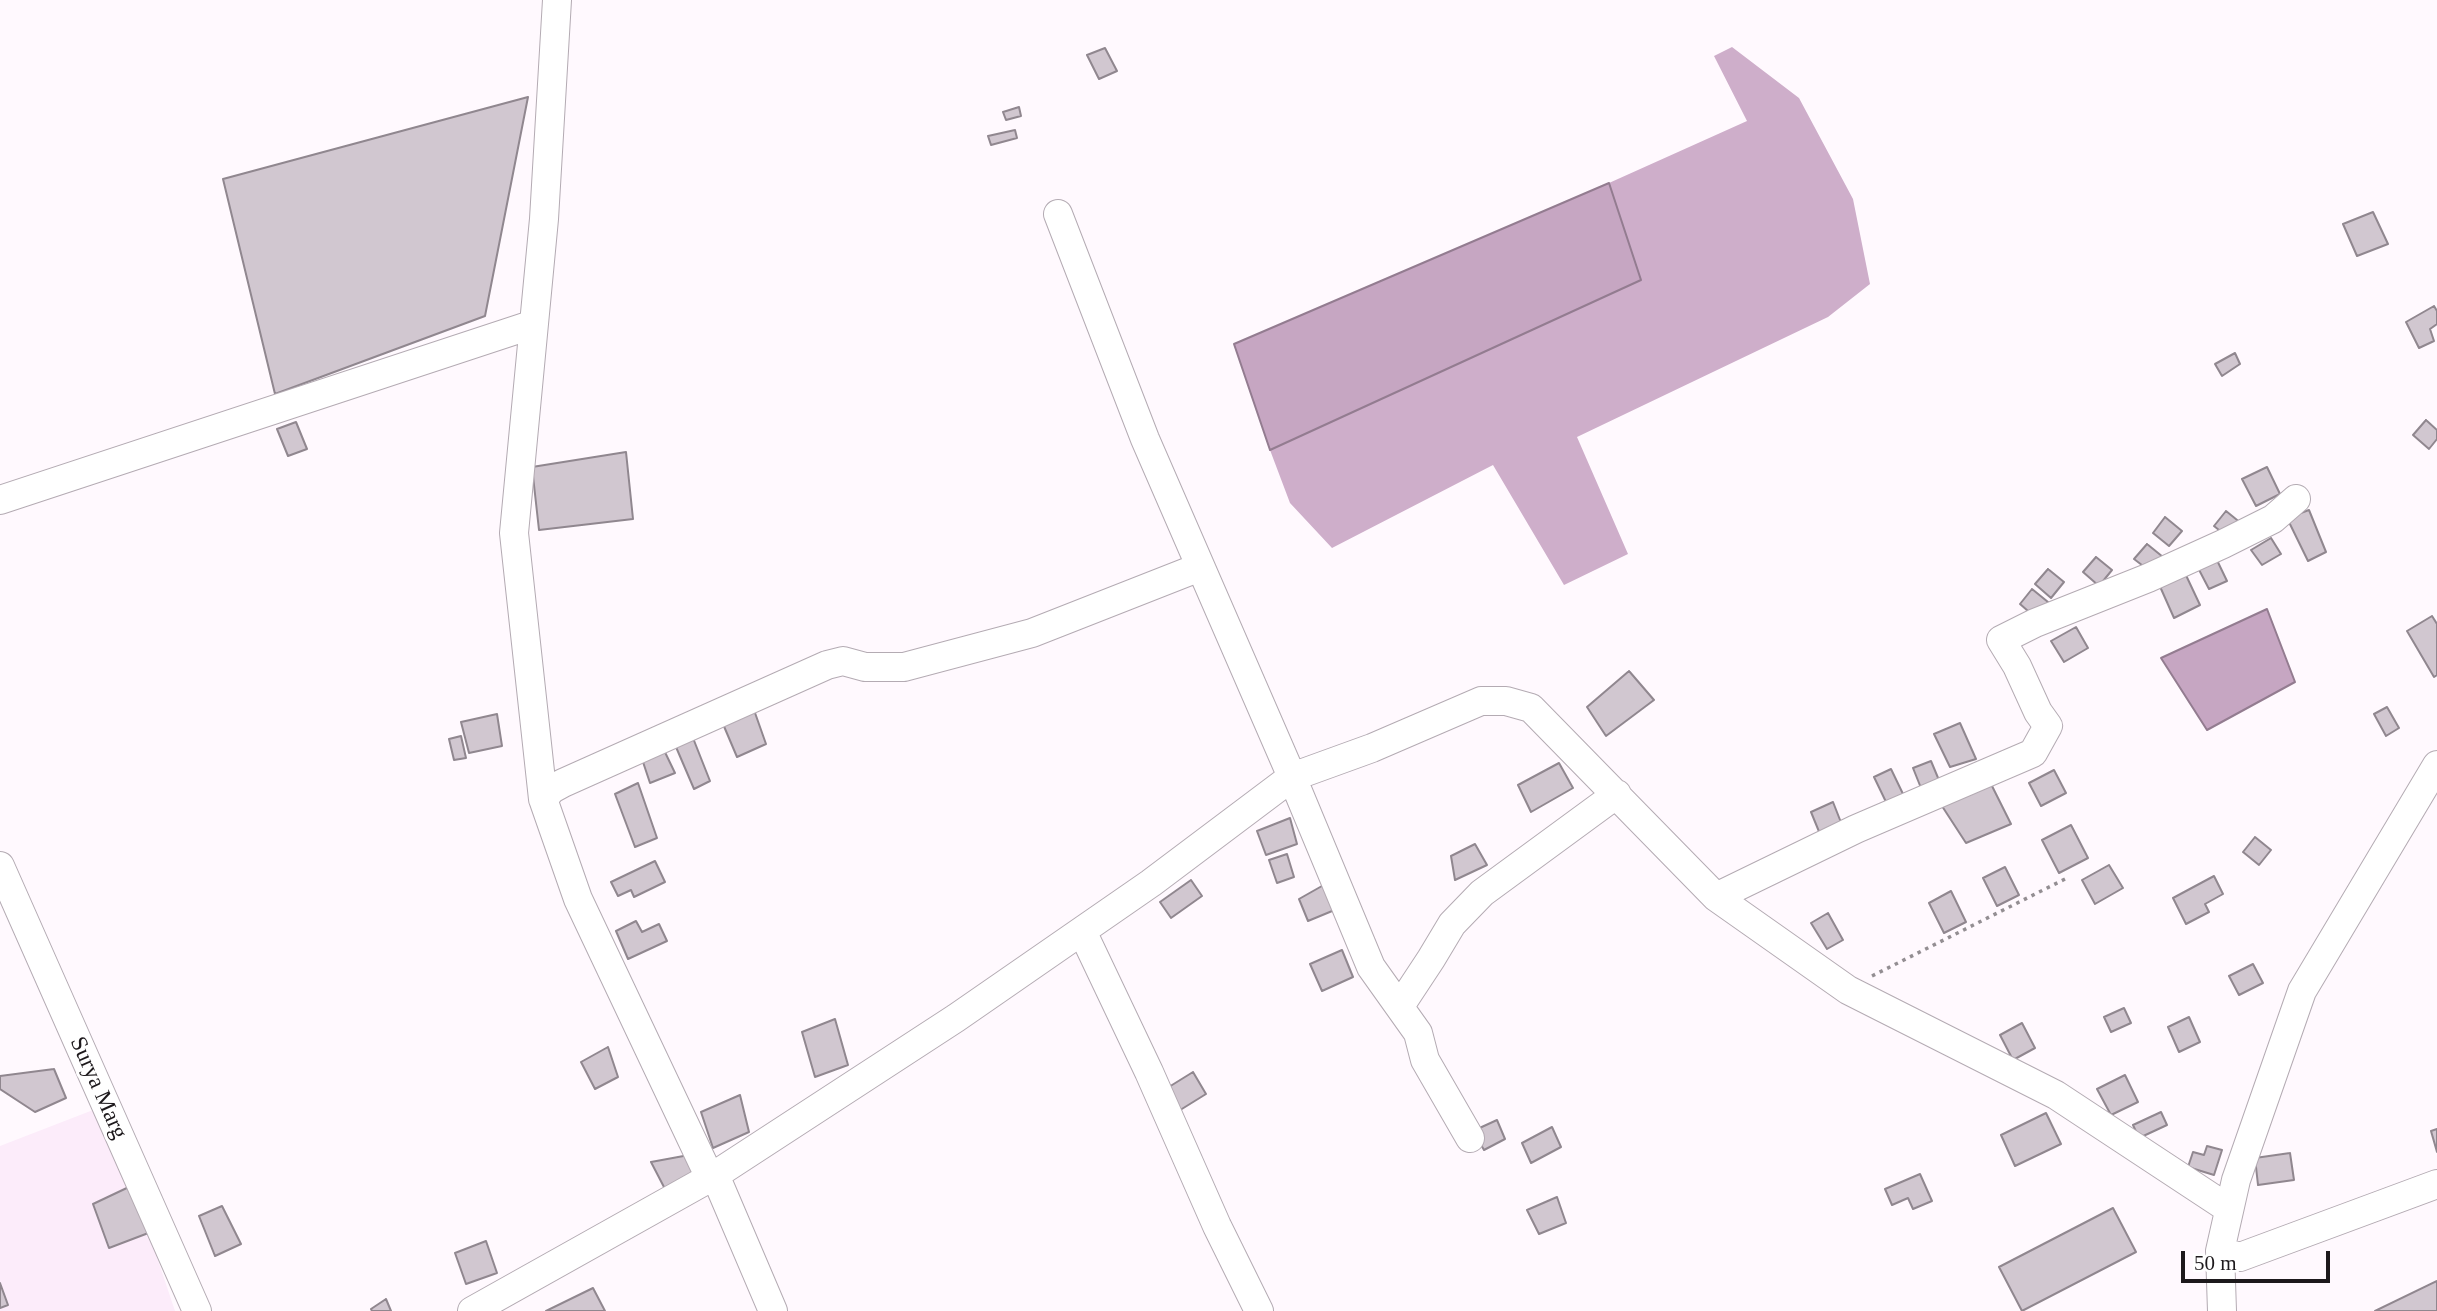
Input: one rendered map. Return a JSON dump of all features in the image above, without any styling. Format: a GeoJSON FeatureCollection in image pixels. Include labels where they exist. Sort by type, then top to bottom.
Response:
{"type":"FeatureCollection","features":[{"type":"Feature","properties":{"kind":"street"},"geometry":{"type":"LineString","coordinates":[[557,0],[544,219],[514,533],[543,799],[578,899],[713,1176],[773,1311]]}},
{"type":"Feature","properties":{"kind":"street"},"geometry":{"type":"LineString","coordinates":[[1058,215],[1145,439],[1292,777],[1371,967],[1418,1033],[1425,1060],[1470,1138]]}},
{"type":"Feature","properties":{"kind":"street"},"geometry":{"type":"LineString","coordinates":[[0,500],[534,324]]}},
{"type":"Feature","properties":{"kind":"street"},"geometry":{"type":"LineString","coordinates":[[1716,897],[1856,830],[2033,753],[2048,726],[2038,712],[2017,666],[2000,640],[2223,544],[2273,519],[2296,499]]}},
{"type":"Feature","properties":{"kind":"street"},"geometry":{"type":"LineString","coordinates":[[543,799],[552,789],[563,783],[827,665],[843,662],[865,667],[904,667],[1032,633],[1200,567]]}},
{"type":"Feature","properties":{"kind":"street"},"geometry":{"type":"LineString","coordinates":[[472,1311],[713,1176],[956,1018],[1151,883],[1292,777],[1372,748],[1481,701],[1506,701],[1531,708],[1716,897],[1848,990],[2056,1095],[2229,1209]]}},
{"type":"Feature","properties":{"kind":"street"},"geometry":{"type":"LineString","coordinates":[[2222,1311],[2220,1251],[2236,1180],[2302,991],[2437,765]]}},
{"type":"Feature","properties":{"kind":"street"},"geometry":{"type":"LineString","coordinates":[[1400,1006],[1452,924],[1482,893],[1617,794]]}},
{"type":"Feature","properties":{"kind":"street","name":"Surya Marg"},"geometry":{"type":"LineString","coordinates":[[0,866],[197,1311]]}},
{"type":"Feature","properties":{"kind":"street"},"geometry":{"type":"LineString","coordinates":[[1082,930],[1217,1226],[1259,1311]]}},
{"type":"Feature","properties":{"kind":"street"},"geometry":{"type":"LineString","coordinates":[[2220,1251],[2239,1256],[2437,1184]]}},
{"type":"Feature","properties":{"kind":"path"},"geometry":{"type":"LineString","coordinates":[[1860,995],[1872,975],[2065,879]]}},
{"type":"Feature","properties":{"kind":"shaded area"},"geometry":{"type":"Polygon","coordinates":[[[1732,47],[1799,98],[1853,199],[1870,284],[1828,317],[1577,437],[1628,554],[1564,585],[1493,465],[1332,548],[1290,503],[1270,450],[1640,280],[1609,183],[1747,121],[1714,56],[1732,47]]]}},
{"type":"Feature","properties":{"kind":"shaded area"},"geometry":{"type":"Polygon","coordinates":[[[1609,183],[1641,280],[1270,450],[1234,344],[1609,183]]]}},
{"type":"Feature","properties":{"kind":"shaded area"},"geometry":{"type":"Polygon","coordinates":[[[2267,609],[2295,682],[2207,730],[2161,658],[2267,609]]]}},
{"type":"Feature","properties":{"kind":"shaded area"},"geometry":{"type":"Polygon","coordinates":[[[106,1105],[175,1311],[0,1311],[0,1146],[106,1105]]]}},
{"type":"Feature","properties":{"kind":"building"},"geometry":{"type":"Polygon","coordinates":[[[1105,48],[1117,71],[1099,79],[1087,55],[1105,48]]]}},
{"type":"Feature","properties":{"kind":"building"},"geometry":{"type":"Polygon","coordinates":[[[528,97],[485,316],[275,394],[223,179],[528,97]]]}},
{"type":"Feature","properties":{"kind":"building"},"geometry":{"type":"Polygon","coordinates":[[[1019,107],[1021,116],[1006,120],[1003,112],[1019,107]]]}},
{"type":"Feature","properties":{"kind":"building"},"geometry":{"type":"Polygon","coordinates":[[[1015,130],[1017,138],[991,145],[988,136],[1015,130]]]}},
{"type":"Feature","properties":{"kind":"building"},"geometry":{"type":"Polygon","coordinates":[[[2373,212],[2388,244],[2357,256],[2343,224],[2373,212]]]}},
{"type":"Feature","properties":{"kind":"building"},"geometry":{"type":"Polygon","coordinates":[[[2434,306],[2437,311],[2437,324],[2430,329],[2434,341],[2419,348],[2406,322],[2434,306]]]}},
{"type":"Feature","properties":{"kind":"building"},"geometry":{"type":"Polygon","coordinates":[[[2235,353],[2240,364],[2222,376],[2215,364],[2235,353]]]}},
{"type":"Feature","properties":{"kind":"building"},"geometry":{"type":"Polygon","coordinates":[[[2426,420],[2437,430],[2437,439],[2429,449],[2413,435],[2426,420]]]}},
{"type":"Feature","properties":{"kind":"building"},"geometry":{"type":"Polygon","coordinates":[[[296,422],[307,449],[288,456],[277,429],[296,422]]]}},
{"type":"Feature","properties":{"kind":"building"},"geometry":{"type":"Polygon","coordinates":[[[626,452],[633,519],[539,530],[532,467],[626,452]]]}},
{"type":"Feature","properties":{"kind":"building"},"geometry":{"type":"Polygon","coordinates":[[[2267,467],[2280,494],[2256,506],[2242,479],[2267,467]]]}},
{"type":"Feature","properties":{"kind":"building"},"geometry":{"type":"Polygon","coordinates":[[[2309,510],[2326,552],[2308,561],[2287,518],[2309,510]]]}},
{"type":"Feature","properties":{"kind":"building"},"geometry":{"type":"Polygon","coordinates":[[[2226,511],[2242,524],[2230,539],[2214,526],[2226,511]]]}},
{"type":"Feature","properties":{"kind":"building"},"geometry":{"type":"Polygon","coordinates":[[[2165,517],[2182,531],[2169,546],[2153,533],[2165,517]]]}},
{"type":"Feature","properties":{"kind":"building"},"geometry":{"type":"Polygon","coordinates":[[[2271,538],[2281,554],[2262,565],[2251,550],[2271,538]]]}},
{"type":"Feature","properties":{"kind":"building"},"geometry":{"type":"Polygon","coordinates":[[[2147,544],[2163,557],[2151,572],[2134,559],[2147,544]]]}},
{"type":"Feature","properties":{"kind":"building"},"geometry":{"type":"Polygon","coordinates":[[[2214,554],[2227,581],[2209,589],[2196,564],[2214,554]]]}},
{"type":"Feature","properties":{"kind":"building"},"geometry":{"type":"Polygon","coordinates":[[[2096,557],[2112,570],[2099,586],[2083,572],[2096,557]]]}},
{"type":"Feature","properties":{"kind":"building"},"geometry":{"type":"Polygon","coordinates":[[[2048,569],[2064,582],[2051,598],[2035,584],[2048,569]]]}},
{"type":"Feature","properties":{"kind":"building"},"geometry":{"type":"Polygon","coordinates":[[[2184,571],[2200,605],[2174,618],[2158,582],[2184,571]]]}},
{"type":"Feature","properties":{"kind":"building"},"geometry":{"type":"Polygon","coordinates":[[[2032,589],[2048,602],[2036,618],[2020,604],[2032,589]]]}},
{"type":"Feature","properties":{"kind":"building"},"geometry":{"type":"Polygon","coordinates":[[[2432,616],[2437,624],[2437,675],[2434,677],[2407,631],[2432,616]]]}},
{"type":"Feature","properties":{"kind":"building"},"geometry":{"type":"Polygon","coordinates":[[[2076,627],[2088,648],[2064,662],[2051,641],[2076,627]]]}},
{"type":"Feature","properties":{"kind":"building"},"geometry":{"type":"Polygon","coordinates":[[[1629,671],[1654,700],[1606,736],[1587,707],[1629,671]]]}},
{"type":"Feature","properties":{"kind":"building"},"geometry":{"type":"Polygon","coordinates":[[[2387,707],[2399,728],[2386,736],[2374,714],[2387,707]]]}},
{"type":"Feature","properties":{"kind":"building"},"geometry":{"type":"Polygon","coordinates":[[[754,710],[766,744],[737,757],[723,724],[754,710]]]}},
{"type":"Feature","properties":{"kind":"building"},"geometry":{"type":"Polygon","coordinates":[[[497,714],[502,746],[469,753],[461,722],[497,714]]]}},
{"type":"Feature","properties":{"kind":"building"},"geometry":{"type":"Polygon","coordinates":[[[1960,723],[1976,759],[1950,767],[1934,734],[1960,723]]]}},
{"type":"Feature","properties":{"kind":"building"},"geometry":{"type":"Polygon","coordinates":[[[461,736],[466,758],[454,760],[449,739],[461,736]]]}},
{"type":"Feature","properties":{"kind":"building"},"geometry":{"type":"Polygon","coordinates":[[[693,738],[710,781],[694,789],[676,747],[693,738]]]}},
{"type":"Feature","properties":{"kind":"building"},"geometry":{"type":"Polygon","coordinates":[[[662,746],[675,773],[650,783],[641,756],[662,746]]]}},
{"type":"Feature","properties":{"kind":"building"},"geometry":{"type":"Polygon","coordinates":[[[1931,761],[1941,785],[1923,793],[1913,768],[1931,761]]]}},
{"type":"Feature","properties":{"kind":"building"},"geometry":{"type":"Polygon","coordinates":[[[1559,763],[1573,788],[1531,812],[1518,785],[1559,763]]]}},
{"type":"Feature","properties":{"kind":"building"},"geometry":{"type":"Polygon","coordinates":[[[1891,769],[1904,796],[1887,804],[1874,777],[1891,769]]]}},
{"type":"Feature","properties":{"kind":"building"},"geometry":{"type":"Polygon","coordinates":[[[2054,770],[2066,793],[2041,806],[2029,783],[2054,770]]]}},
{"type":"Feature","properties":{"kind":"building"},"geometry":{"type":"Polygon","coordinates":[[[1990,782],[2011,824],[1966,843],[1940,803],[1990,782]]]}},
{"type":"Feature","properties":{"kind":"building"},"geometry":{"type":"Polygon","coordinates":[[[638,783],[657,838],[635,847],[615,794],[638,783]]]}},
{"type":"Feature","properties":{"kind":"building"},"geometry":{"type":"Polygon","coordinates":[[[1833,802],[1842,825],[1820,834],[1811,812],[1833,802]]]}},
{"type":"Feature","properties":{"kind":"building"},"geometry":{"type":"Polygon","coordinates":[[[1290,818],[1297,844],[1266,855],[1257,831],[1290,818]]]}},
{"type":"Feature","properties":{"kind":"building"},"geometry":{"type":"Polygon","coordinates":[[[2071,825],[2088,858],[2059,873],[2042,840],[2071,825]]]}},
{"type":"Feature","properties":{"kind":"building"},"geometry":{"type":"Polygon","coordinates":[[[2255,837],[2271,850],[2259,865],[2243,852],[2255,837]]]}},
{"type":"Feature","properties":{"kind":"building"},"geometry":{"type":"Polygon","coordinates":[[[1475,844],[1487,865],[1455,880],[1451,856],[1475,844]]]}},
{"type":"Feature","properties":{"kind":"building"},"geometry":{"type":"Polygon","coordinates":[[[1287,854],[1294,877],[1277,883],[1269,860],[1287,854]]]}},
{"type":"Feature","properties":{"kind":"building"},"geometry":{"type":"Polygon","coordinates":[[[655,861],[665,882],[634,897],[631,890],[618,896],[611,882],[655,861]]]}},
{"type":"Feature","properties":{"kind":"building"},"geometry":{"type":"Polygon","coordinates":[[[2109,865],[2123,888],[2095,904],[2082,880],[2109,865]]]}},
{"type":"Feature","properties":{"kind":"building"},"geometry":{"type":"Polygon","coordinates":[[[2005,867],[2019,895],[1997,906],[1983,878],[2005,867]]]}},
{"type":"Feature","properties":{"kind":"building"},"geometry":{"type":"Polygon","coordinates":[[[2214,876],[2223,894],[2205,904],[2209,912],[2186,924],[2173,898],[2214,876]]]}},
{"type":"Feature","properties":{"kind":"building"},"geometry":{"type":"Polygon","coordinates":[[[1191,880],[1202,896],[1171,918],[1160,902],[1191,880]]]}},
{"type":"Feature","properties":{"kind":"building"},"geometry":{"type":"Polygon","coordinates":[[[1329,882],[1337,909],[1308,921],[1299,899],[1329,882]]]}},
{"type":"Feature","properties":{"kind":"building"},"geometry":{"type":"Polygon","coordinates":[[[1951,891],[1966,922],[1944,933],[1929,903],[1951,891]]]}},
{"type":"Feature","properties":{"kind":"building"},"geometry":{"type":"Polygon","coordinates":[[[1828,913],[1843,940],[1827,949],[1811,923],[1828,913]]]}},
{"type":"Feature","properties":{"kind":"building"},"geometry":{"type":"Polygon","coordinates":[[[636,921],[642,932],[659,924],[667,941],[628,959],[616,931],[636,921]]]}},
{"type":"Feature","properties":{"kind":"building"},"geometry":{"type":"Polygon","coordinates":[[[1342,950],[1353,977],[1322,991],[1310,964],[1342,950]]]}},
{"type":"Feature","properties":{"kind":"building"},"geometry":{"type":"Polygon","coordinates":[[[2253,964],[2263,983],[2239,995],[2229,976],[2253,964]]]}},
{"type":"Feature","properties":{"kind":"building"},"geometry":{"type":"Polygon","coordinates":[[[2124,1008],[2131,1023],[2111,1032],[2104,1017],[2124,1008]]]}},
{"type":"Feature","properties":{"kind":"building"},"geometry":{"type":"Polygon","coordinates":[[[2189,1017],[2200,1042],[2179,1052],[2168,1027],[2189,1017]]]}},
{"type":"Feature","properties":{"kind":"building"},"geometry":{"type":"Polygon","coordinates":[[[835,1019],[848,1065],[815,1077],[802,1032],[835,1019]]]}},
{"type":"Feature","properties":{"kind":"building"},"geometry":{"type":"Polygon","coordinates":[[[2022,1023],[2035,1048],[2013,1060],[2000,1035],[2022,1023]]]}},
{"type":"Feature","properties":{"kind":"building"},"geometry":{"type":"Polygon","coordinates":[[[608,1047],[618,1077],[595,1089],[581,1062],[608,1047]]]}},
{"type":"Feature","properties":{"kind":"building"},"geometry":{"type":"Polygon","coordinates":[[[54,1069],[66,1098],[35,1112],[0,1089],[0,1076],[54,1069]]]}},
{"type":"Feature","properties":{"kind":"building"},"geometry":{"type":"Polygon","coordinates":[[[1193,1072],[1206,1094],[1177,1112],[1164,1090],[1193,1072]]]}},
{"type":"Feature","properties":{"kind":"building"},"geometry":{"type":"Polygon","coordinates":[[[2125,1075],[2138,1102],[2111,1115],[2097,1089],[2125,1075]]]}},
{"type":"Feature","properties":{"kind":"building"},"geometry":{"type":"Polygon","coordinates":[[[740,1095],[749,1132],[713,1148],[701,1112],[740,1095]]]}},
{"type":"Feature","properties":{"kind":"building"},"geometry":{"type":"Polygon","coordinates":[[[2161,1112],[2167,1125],[2139,1138],[2133,1125],[2161,1112]]]}},
{"type":"Feature","properties":{"kind":"building"},"geometry":{"type":"Polygon","coordinates":[[[2046,1113],[2061,1144],[2015,1166],[2001,1135],[2046,1113]]]}},
{"type":"Feature","properties":{"kind":"building"},"geometry":{"type":"Polygon","coordinates":[[[1497,1120],[1505,1139],[1484,1150],[1473,1131],[1497,1120]]]}},
{"type":"Feature","properties":{"kind":"building"},"geometry":{"type":"Polygon","coordinates":[[[1552,1127],[1561,1147],[1531,1163],[1522,1143],[1552,1127]]]}},
{"type":"Feature","properties":{"kind":"building"},"geometry":{"type":"Polygon","coordinates":[[[2437,1129],[2437,1152],[2431,1131],[2437,1129]]]}},
{"type":"Feature","properties":{"kind":"building"},"geometry":{"type":"Polygon","coordinates":[[[2207,1146],[2222,1150],[2214,1175],[2188,1167],[2193,1152],[2204,1155],[2207,1146]]]}},
{"type":"Feature","properties":{"kind":"building"},"geometry":{"type":"Polygon","coordinates":[[[2290,1153],[2294,1180],[2258,1185],[2255,1158],[2290,1153]]]}},
{"type":"Feature","properties":{"kind":"building"},"geometry":{"type":"Polygon","coordinates":[[[689,1155],[706,1169],[665,1189],[651,1162],[689,1155]]]}},
{"type":"Feature","properties":{"kind":"building"},"geometry":{"type":"Polygon","coordinates":[[[1920,1174],[1932,1201],[1913,1209],[1908,1198],[1892,1205],[1885,1189],[1920,1174]]]}},
{"type":"Feature","properties":{"kind":"building"},"geometry":{"type":"Polygon","coordinates":[[[131,1186],[151,1232],[109,1248],[93,1204],[131,1186]]]}},
{"type":"Feature","properties":{"kind":"building"},"geometry":{"type":"Polygon","coordinates":[[[1557,1197],[1566,1223],[1539,1234],[1527,1210],[1557,1197]]]}},
{"type":"Feature","properties":{"kind":"building"},"geometry":{"type":"Polygon","coordinates":[[[222,1206],[241,1244],[215,1256],[199,1216],[222,1206]]]}},
{"type":"Feature","properties":{"kind":"building"},"geometry":{"type":"Polygon","coordinates":[[[2113,1208],[2136,1252],[2022,1311],[1999,1267],[2113,1208]]]}},
{"type":"Feature","properties":{"kind":"building"},"geometry":{"type":"Polygon","coordinates":[[[486,1241],[497,1273],[466,1284],[455,1253],[486,1241]]]}},
{"type":"Feature","properties":{"kind":"building"},"geometry":{"type":"Polygon","coordinates":[[[2437,1281],[2437,1311],[2375,1311],[2437,1281]]]}},
{"type":"Feature","properties":{"kind":"building"},"geometry":{"type":"Polygon","coordinates":[[[0,1283],[8,1305],[0,1308],[0,1283]]]}},
{"type":"Feature","properties":{"kind":"building"},"geometry":{"type":"Polygon","coordinates":[[[593,1288],[605,1311],[546,1311],[593,1288]]]}},
{"type":"Feature","properties":{"kind":"building"},"geometry":{"type":"Polygon","coordinates":[[[386,1299],[391,1311],[372,1311],[371,1309],[386,1299]]]}}]}
